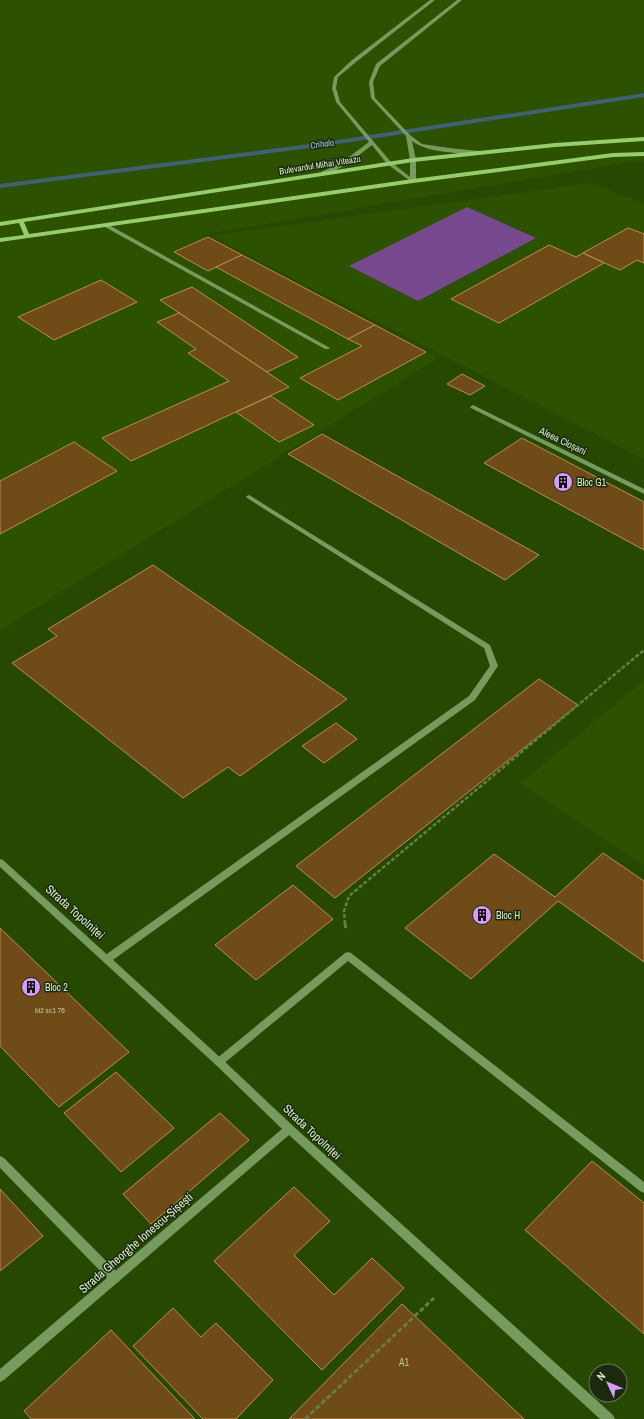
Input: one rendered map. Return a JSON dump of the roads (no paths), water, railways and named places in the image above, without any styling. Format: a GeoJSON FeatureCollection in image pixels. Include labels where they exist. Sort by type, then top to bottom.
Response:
{"type":"FeatureCollection","features":[{"type":"Feature","properties":{"kind":"main road","name":"Bulevardul Mihai Viteazu"},"geometry":{"type":"LineString","coordinates":[[0,224],[389,163],[555,145],[644,139]]}},
{"type":"Feature","properties":{"kind":"main road"},"geometry":{"type":"LineString","coordinates":[[0,240],[107,226],[413,181],[613,155],[644,154]]}},
{"type":"Feature","properties":{"kind":"main road"},"geometry":{"type":"LineString","coordinates":[[21,221],[27,236]]}},
{"type":"Feature","properties":{"kind":"street"},"geometry":{"type":"LineString","coordinates":[[413,181],[389,163],[338,102],[334,88],[336,77],[354,61],[433,0]]}},
{"type":"Feature","properties":{"kind":"street"},"geometry":{"type":"LineString","coordinates":[[460,0],[378,65],[371,82],[373,98],[408,136],[420,145],[481,153]]}},
{"type":"Feature","properties":{"kind":"street"},"geometry":{"type":"LineString","coordinates":[[408,136],[413,160],[413,181]]}},
{"type":"Feature","properties":{"kind":"street"},"geometry":{"type":"LineString","coordinates":[[323,173],[343,164],[372,142]]}},
{"type":"Feature","properties":{"kind":"street"},"geometry":{"type":"LineString","coordinates":[[107,226],[328,348]]}},
{"type":"Feature","properties":{"kind":"street","name":"Aleea Cloșani"},"geometry":{"type":"LineString","coordinates":[[473,407],[644,492]]}},
{"type":"Feature","properties":{"kind":"street"},"geometry":{"type":"LineString","coordinates":[[107,959],[472,698],[494,666],[487,648],[249,497]]}},
{"type":"Feature","properties":{"kind":"street","name":"Strada Topolniței"},"geometry":{"type":"LineString","coordinates":[[0,862],[219,1062],[289,1129],[609,1419]]}},
{"type":"Feature","properties":{"kind":"street"},"geometry":{"type":"LineString","coordinates":[[219,1062],[348,956],[644,1188]]}},
{"type":"Feature","properties":{"kind":"street","name":"Strada Gheorghe Ionescu-Șișești"},"geometry":{"type":"LineString","coordinates":[[0,1376],[289,1129]]}},
{"type":"Feature","properties":{"kind":"street"},"geometry":{"type":"LineString","coordinates":[[0,1160],[115,1278]]}},
{"type":"Feature","properties":{"kind":"waterway","name":"Crihala"},"geometry":{"type":"LineString","coordinates":[[0,186],[325,144],[644,95]]}},
{"type":"Feature","properties":{"kind":"place","name":"Bloc G1"},"geometry":{"type":"Point","coordinates":[563,482]}},
{"type":"Feature","properties":{"kind":"place","name":"Bloc H"},"geometry":{"type":"Point","coordinates":[482,915]}},
{"type":"Feature","properties":{"kind":"place","name":"Bloc 2"},"geometry":{"type":"Point","coordinates":[31,987]}}]}
